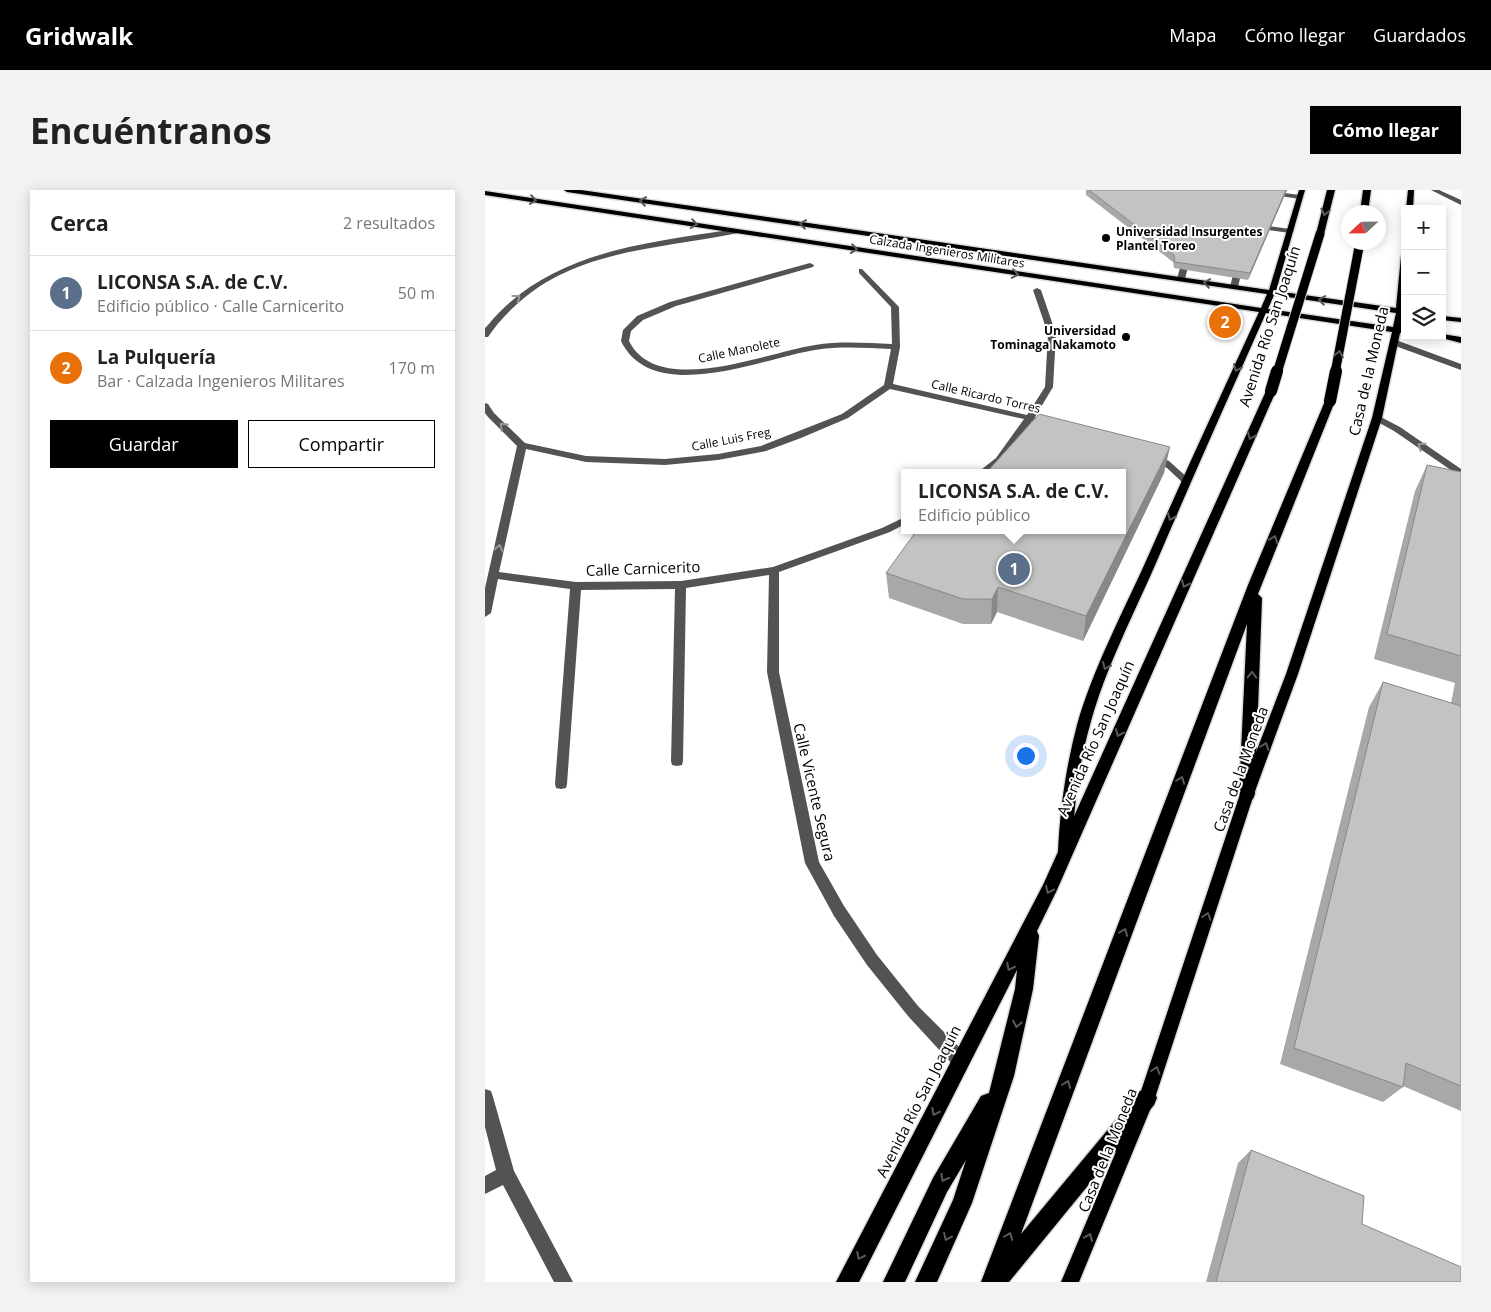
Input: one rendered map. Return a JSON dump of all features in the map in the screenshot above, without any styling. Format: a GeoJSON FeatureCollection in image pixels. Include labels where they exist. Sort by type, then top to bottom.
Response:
{"type":"FeatureCollection","features":[{"type":"Feature","properties":{"kind":"highway","name":"Avenida Río San Joaquín"},"geometry":{"type":"LineString","coordinates":[[847,1282],[1032,924],[1271,391],[1320,234],[1331,190]]}},
{"type":"Feature","properties":{"kind":"highway"},"geometry":{"type":"LineString","coordinates":[[1365,205],[1367,190]]}},
{"type":"Feature","properties":{"kind":"highway"},"geometry":{"type":"LineString","coordinates":[[993,1282],[1255,584],[1330,402],[1358,250]]}},
{"type":"Feature","properties":{"kind":"highway"},"geometry":{"type":"LineString","coordinates":[[1247,794],[1255,584]]}},
{"type":"Feature","properties":{"kind":"highway"},"geometry":{"type":"LineString","coordinates":[[926,1282],[962,1204],[1004,1076],[1022,998],[1032,924]]}},
{"type":"Feature","properties":{"kind":"highway"},"geometry":{"type":"LineString","coordinates":[[894,1282],[940,1185],[1004,1076]]}},
{"type":"Feature","properties":{"kind":"highway"},"geometry":{"type":"LineString","coordinates":[[993,1282],[1147,1098]]}},
{"type":"Feature","properties":{"kind":"main road","name":"Calzada Ingenieros Militares"},"geometry":{"type":"LineString","coordinates":[[567,190],[1401,312]]}},
{"type":"Feature","properties":{"kind":"main road"},"geometry":{"type":"LineString","coordinates":[[1409,205],[1411,190]]}},
{"type":"Feature","properties":{"kind":"main road","name":"Calzada Ingenieros Militares"},"geometry":{"type":"LineString","coordinates":[[485,193],[1263,311],[1398,334]]}},
{"type":"Feature","properties":{"kind":"main road"},"geometry":{"type":"LineString","coordinates":[[1064,855],[1068,798],[1073,762],[1084,722],[1097,686],[1186,481],[1272,292],[1301,193]]}},
{"type":"Feature","properties":{"kind":"main road","name":"Casa de la Moneda"},"geometry":{"type":"LineString","coordinates":[[1070,1282],[1147,1098],[1247,794],[1292,674],[1377,418],[1401,318]]}},
{"type":"Feature","properties":{"kind":"main road"},"geometry":{"type":"LineString","coordinates":[[1446,318],[1461,320]]}},
{"type":"Feature","properties":{"kind":"main road"},"geometry":{"type":"LineString","coordinates":[[1446,337],[1461,340]]}},
{"type":"Feature","properties":{"kind":"street"},"geometry":{"type":"LineString","coordinates":[[1434,190],[1461,202]]}},
{"type":"Feature","properties":{"kind":"street"},"geometry":{"type":"LineString","coordinates":[[1257,192],[1301,193]]}},
{"type":"Feature","properties":{"kind":"street"},"geometry":{"type":"LineString","coordinates":[[1248,234],[1252,217]]}},
{"type":"Feature","properties":{"kind":"street"},"geometry":{"type":"LineString","coordinates":[[1250,226],[1290,231]]}},
{"type":"Feature","properties":{"kind":"street"},"geometry":{"type":"LineString","coordinates":[[485,335],[511,303],[538,283],[575,264],[617,252],[735,231]]}},
{"type":"Feature","properties":{"kind":"street"},"geometry":{"type":"LineString","coordinates":[[1181,279],[1190,243]]}},
{"type":"Feature","properties":{"kind":"street"},"geometry":{"type":"LineString","coordinates":[[1188,252],[1197,254]]}},
{"type":"Feature","properties":{"kind":"street"},"geometry":{"type":"LineString","coordinates":[[1234,287],[1243,252]]}},
{"type":"Feature","properties":{"kind":"street"},"geometry":{"type":"LineString","coordinates":[[1231,260],[1240,261]]}},
{"type":"Feature","properties":{"kind":"street","name":"Calle Manolete"},"geometry":{"type":"LineString","coordinates":[[811,265],[673,304],[640,318],[627,330],[625,341],[633,354],[649,366],[666,371],[690,373],[815,347],[851,344],[896,347]]}},
{"type":"Feature","properties":{"kind":"street"},"geometry":{"type":"LineString","coordinates":[[862,271],[895,307],[896,347],[887,386]]}},
{"type":"Feature","properties":{"kind":"street"},"geometry":{"type":"LineString","coordinates":[[988,469],[999,460],[1030,418],[1049,387],[1052,334],[1037,290]]}},
{"type":"Feature","properties":{"kind":"street"},"geometry":{"type":"LineString","coordinates":[[1398,334],[1461,367]]}},
{"type":"Feature","properties":{"kind":"street","name":"Calle Ricardo Torres"},"geometry":{"type":"LineString","coordinates":[[887,386],[1030,418],[1059,427]]}},
{"type":"Feature","properties":{"kind":"street","name":"Calle Luis Freg"},"geometry":{"type":"LineString","coordinates":[[522,445],[586,459],[665,462],[718,457],[763,448],[798,436],[845,416],[887,386]]}},
{"type":"Feature","properties":{"kind":"street"},"geometry":{"type":"LineString","coordinates":[[485,406],[491,415],[522,445],[485,613]]}},
{"type":"Feature","properties":{"kind":"street"},"geometry":{"type":"LineString","coordinates":[[1377,418],[1397,429],[1461,474]]}},
{"type":"Feature","properties":{"kind":"street"},"geometry":{"type":"LineString","coordinates":[[1144,454],[1163,460],[1176,469],[1186,481]]}},
{"type":"Feature","properties":{"kind":"street","name":"Calle Carnicerito"},"geometry":{"type":"LineString","coordinates":[[493,575],[576,586],[681,585],[774,570],[886,530],[901,522]]}},
{"type":"Feature","properties":{"kind":"street","name":"Calle Vicente Segura"},"geometry":{"type":"LineString","coordinates":[[774,570],[773,672],[812,863],[839,911],[871,960],[913,1011],[961,1061]]}},
{"type":"Feature","properties":{"kind":"street"},"geometry":{"type":"LineString","coordinates":[[677,761],[681,585]]}},
{"type":"Feature","properties":{"kind":"street"},"geometry":{"type":"LineString","coordinates":[[561,784],[576,586]]}},
{"type":"Feature","properties":{"kind":"street"},"geometry":{"type":"LineString","coordinates":[[486,1102],[506,1174],[565,1282]]}},
{"type":"Feature","properties":{"kind":"street"},"geometry":{"type":"LineString","coordinates":[[485,1186],[506,1174]]}},
{"type":"Feature","properties":{"kind":"building"},"geometry":{"type":"Polygon","coordinates":[[[1089,190],[1286,190],[1250,273],[1175,262],[1174,255],[1089,190]]]}},
{"type":"Feature","properties":{"kind":"building"},"geometry":{"type":"Polygon","coordinates":[[[1039,414],[1170,447],[1086,616],[998,587],[992,599],[963,599],[886,573],[914,534],[1126,534],[1126,469],[990,469],[1039,414]]]}},
{"type":"Feature","properties":{"kind":"building"},"geometry":{"type":"Polygon","coordinates":[[[1427,465],[1461,472],[1461,656],[1387,634],[1427,465]]]}},
{"type":"Feature","properties":{"kind":"building"},"geometry":{"type":"Polygon","coordinates":[[[1383,682],[1461,706],[1461,1086],[1406,1063],[1403,1087],[1294,1048],[1383,682]]]}},
{"type":"Feature","properties":{"kind":"building"},"geometry":{"type":"Polygon","coordinates":[[[1251,1150],[1364,1196],[1362,1224],[1461,1267],[1461,1282],[1216,1282],[1251,1150]]]}},
{"type":"Feature","properties":{"kind":"place","name":"Universidad Insurgentes Plantel Toreo"},"geometry":{"type":"Point","coordinates":[1106,238]}},
{"type":"Feature","properties":{"kind":"place","name":"La Pulquería"},"geometry":{"type":"Point","coordinates":[1225,322]}},
{"type":"Feature","properties":{"kind":"place","name":"Universidad Tominaga Nakamoto"},"geometry":{"type":"Point","coordinates":[1126,337]}},
{"type":"Feature","properties":{"kind":"place","name":"LICONSA S.A. de C.V."},"geometry":{"type":"Point","coordinates":[1014,569]}}]}
